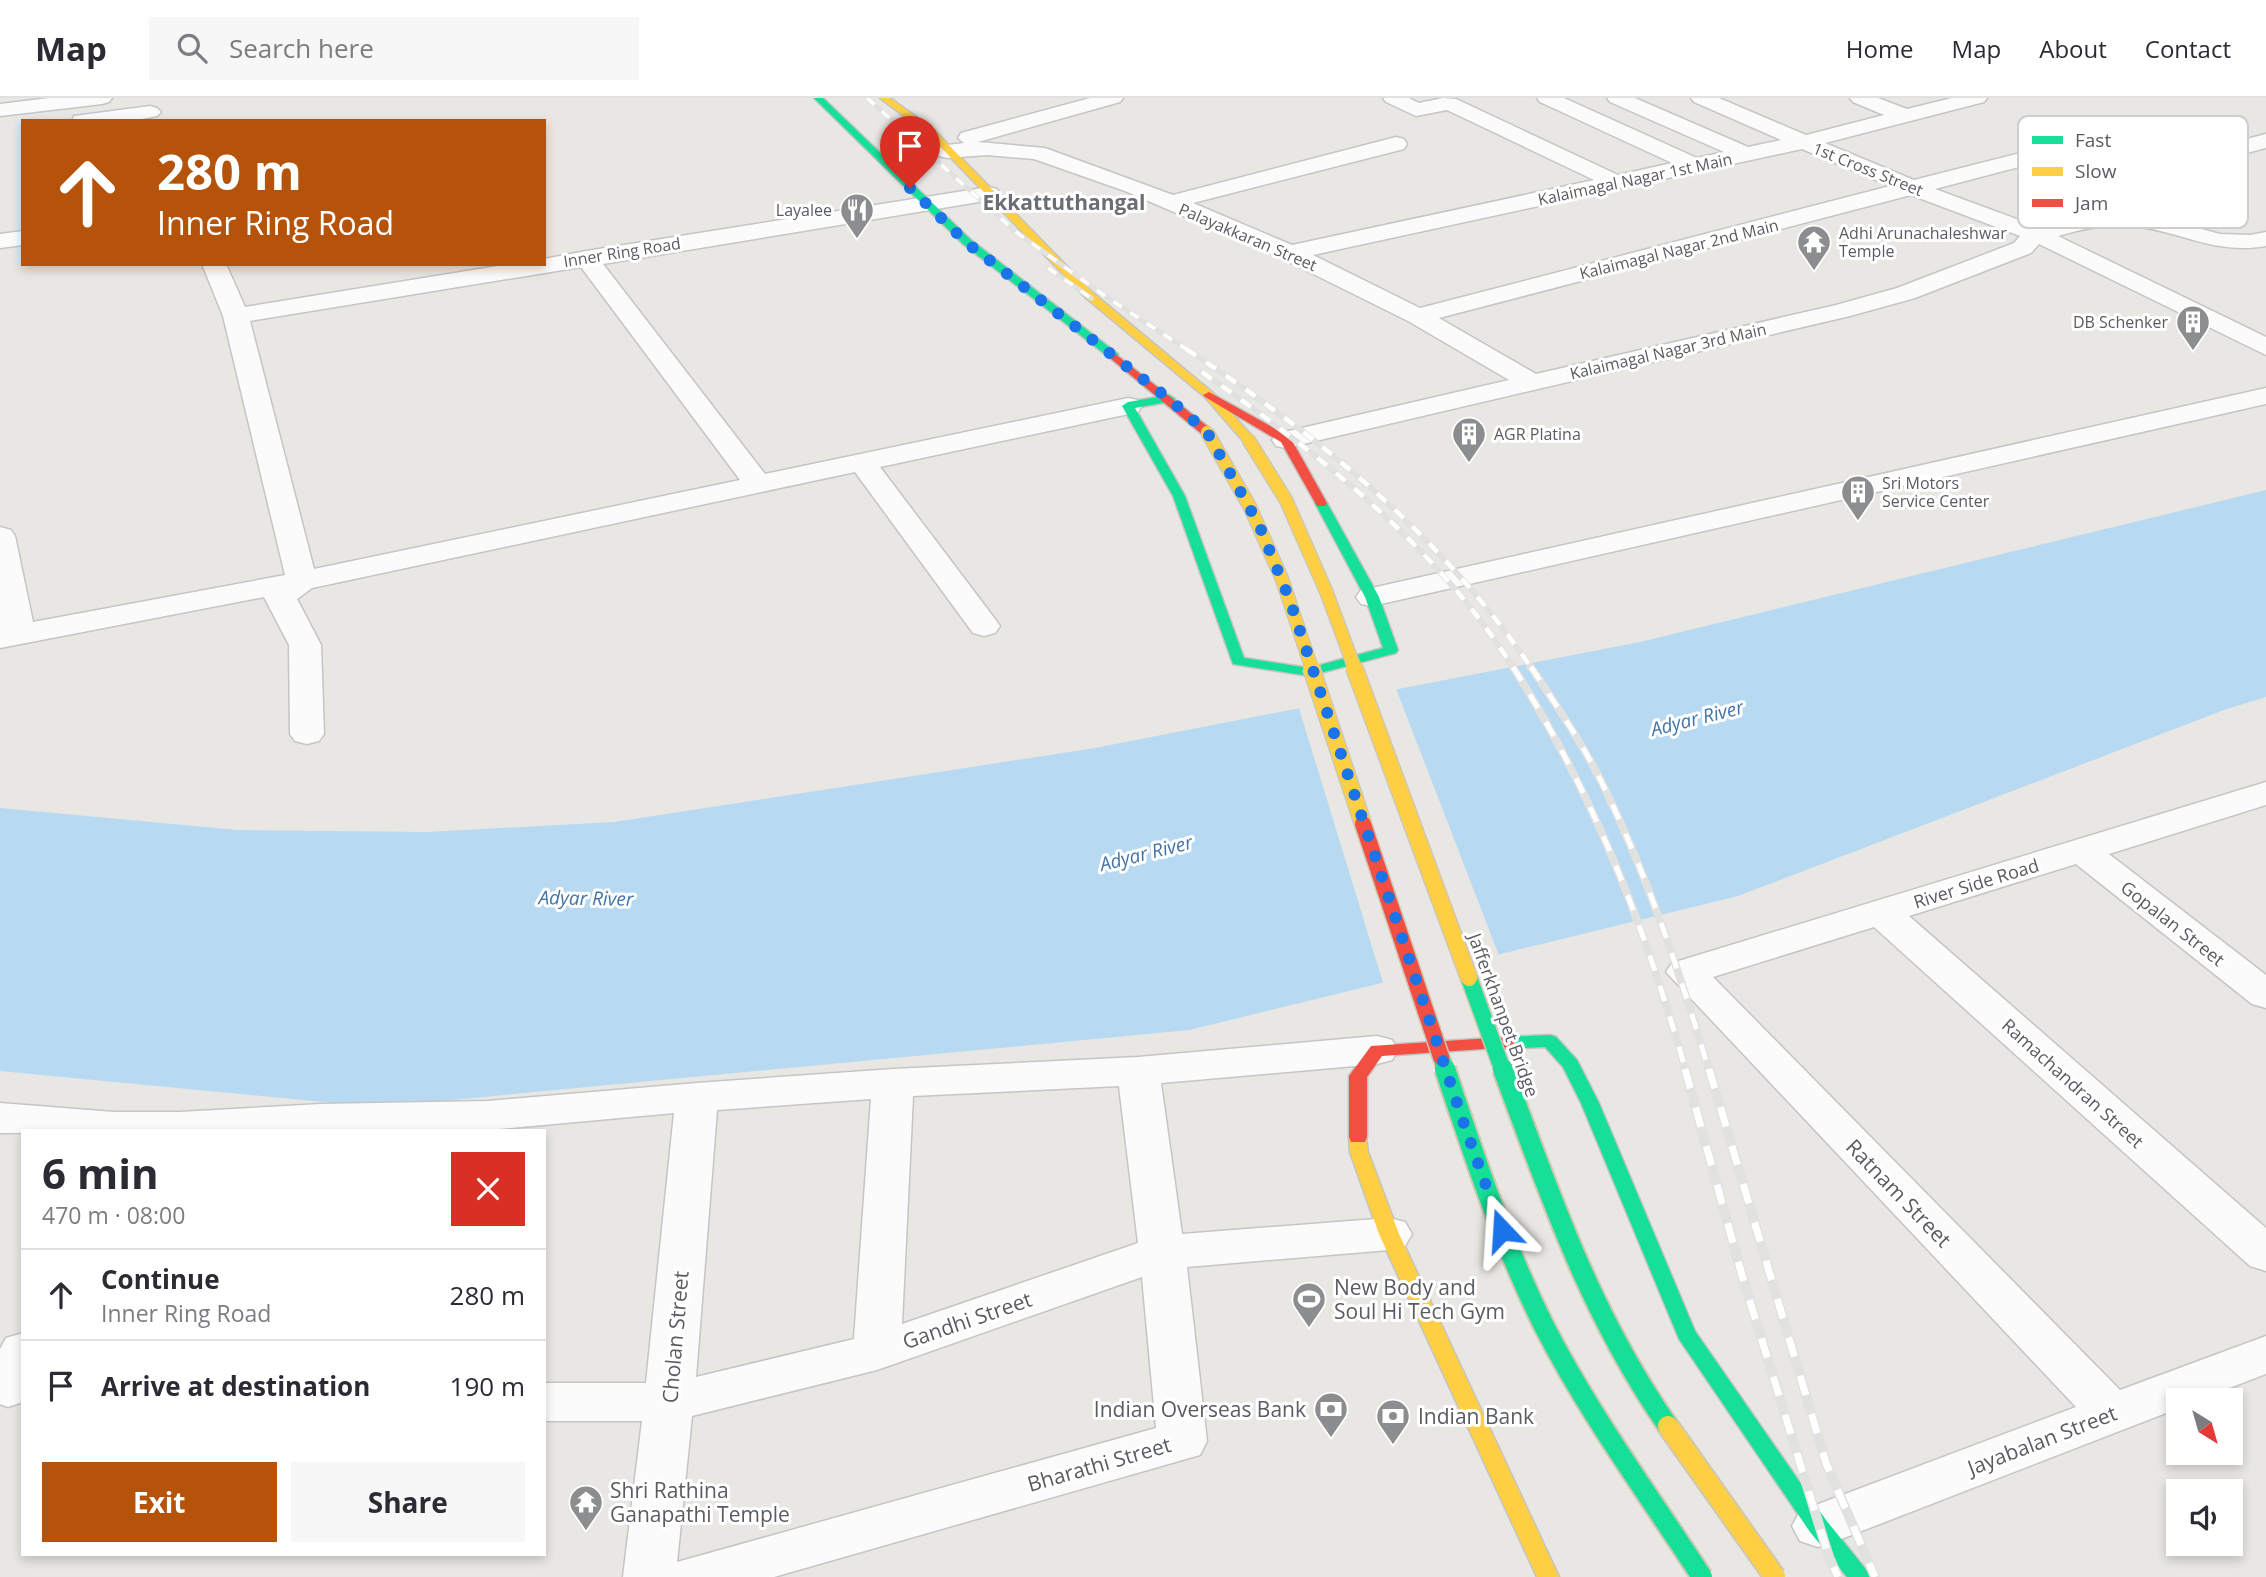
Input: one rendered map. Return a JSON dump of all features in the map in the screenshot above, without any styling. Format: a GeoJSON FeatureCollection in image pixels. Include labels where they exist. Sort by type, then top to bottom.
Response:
{"type":"FeatureCollection","features":[{"type":"Feature","properties":{"kind":"main road"},"geometry":{"type":"LineString","coordinates":[[818,98],[967,243],[1169,399],[1207,432],[1244,496],[1282,579],[1502,1230],[1544,1325],[1577,1383],[1702,1577]]}},
{"type":"Feature","properties":{"kind":"main road"},"geometry":{"type":"LineString","coordinates":[[884,98],[931,132],[1089,295],[1209,395],[1286,440],[1372,597],[1391,650],[1309,672],[1238,662],[1179,496],[1128,406],[1169,399]]}},
{"type":"Feature","properties":{"kind":"main road","name":"Jafferkhanpet Bridge"},"geometry":{"type":"LineString","coordinates":[[1209,395],[1248,439],[1286,500],[1326,591],[1562,1228],[1595,1302],[1634,1377],[1775,1577]]}},
{"type":"Feature","properties":{"kind":"main road"},"geometry":{"type":"LineString","coordinates":[[1541,1575],[1389,1234],[1359,1152],[1356,1114],[1358,1076],[1377,1051],[1550,1041],[1571,1064],[1590,1103],[1686,1334],[1818,1526],[1861,1577]]}},
{"type":"Feature","properties":{"kind":"street"},"geometry":{"type":"LineString","coordinates":[[0,110],[102,98]]}},
{"type":"Feature","properties":{"kind":"street"},"geometry":{"type":"LineString","coordinates":[[944,148],[1113,98]]}},
{"type":"Feature","properties":{"kind":"street"},"geometry":{"type":"LineString","coordinates":[[1393,98],[1416,110],[1449,103],[1617,183]]}},
{"type":"Feature","properties":{"kind":"street"},"geometry":{"type":"LineString","coordinates":[[1547,98],[1696,166]]}},
{"type":"Feature","properties":{"kind":"street"},"geometry":{"type":"LineString","coordinates":[[1617,98],[1746,154]]}},
{"type":"Feature","properties":{"kind":"street","name":"1st Cross Street"},"geometry":{"type":"LineString","coordinates":[[1701,98],[1913,188],[2018,227]]}},
{"type":"Feature","properties":{"kind":"street"},"geometry":{"type":"LineString","coordinates":[[1860,98],[1907,117]]}},
{"type":"Feature","properties":{"kind":"street","name":"Kalaimagal Nagar 1st Main"},"geometry":{"type":"LineString","coordinates":[[1290,253],[1696,166],[1977,98]]}},
{"type":"Feature","properties":{"kind":"street"},"geometry":{"type":"LineString","coordinates":[[94,119],[149,110]]}},
{"type":"Feature","properties":{"kind":"street","name":"Kalaimagal Nagar 2nd Main"},"geometry":{"type":"LineString","coordinates":[[2248,146],[2266,141]]}},
{"type":"Feature","properties":{"kind":"street"},"geometry":{"type":"LineString","coordinates":[[1168,203],[1396,144]]}},
{"type":"Feature","properties":{"kind":"street","name":"Palayakkaran Street"},"geometry":{"type":"LineString","coordinates":[[944,148],[987,148],[1037,153],[1133,186],[1290,253],[1417,316],[1531,382]]}},
{"type":"Feature","properties":{"kind":"street","name":"Kalaimagal Nagar 2nd Main"},"geometry":{"type":"LineString","coordinates":[[1417,316],[2018,159]]}},
{"type":"Feature","properties":{"kind":"street","name":"Inner Ring Road"},"geometry":{"type":"LineString","coordinates":[[546,265],[989,194]]}},
{"type":"Feature","properties":{"kind":"street","name":"1st Cross Street"},"geometry":{"type":"LineString","coordinates":[[2019,228],[2266,347]]}},
{"type":"Feature","properties":{"kind":"street","name":"Kalaimagal Nagar 3rd Main"},"geometry":{"type":"LineString","coordinates":[[1286,440],[1841,311],[1906,293],[2023,248],[2028,239],[2064,228]]}},
{"type":"Feature","properties":{"kind":"street","name":"Kalaimagal Nagar 3rd Main"},"geometry":{"type":"LineString","coordinates":[[2166,228],[2199,238],[2230,243]]}},
{"type":"Feature","properties":{"kind":"street"},"geometry":{"type":"LineString","coordinates":[[0,242],[21,238]]}},
{"type":"Feature","properties":{"kind":"street"},"geometry":{"type":"LineString","coordinates":[[2230,243],[2266,239]]}},
{"type":"Feature","properties":{"kind":"street"},"geometry":{"type":"LineString","coordinates":[[2230,243],[2266,253]]}},
{"type":"Feature","properties":{"kind":"street"},"geometry":{"type":"LineString","coordinates":[[586,258],[758,484]]}},
{"type":"Feature","properties":{"kind":"street"},"geometry":{"type":"LineString","coordinates":[[215,266],[236,316],[302,581]]}},
{"type":"Feature","properties":{"kind":"street","name":"Inner Ring Road"},"geometry":{"type":"LineString","coordinates":[[236,316],[538,266]]}},
{"type":"Feature","properties":{"kind":"street"},"geometry":{"type":"LineString","coordinates":[[1372,597],[2266,396]]}},
{"type":"Feature","properties":{"kind":"street"},"geometry":{"type":"LineString","coordinates":[[0,536],[10,636],[302,581],[1128,406]]}},
{"type":"Feature","properties":{"kind":"street"},"geometry":{"type":"LineString","coordinates":[[862,462],[984,626]]}},
{"type":"Feature","properties":{"kind":"street"},"geometry":{"type":"LineString","coordinates":[[302,581],[280,597],[304,645],[307,734]]}},
{"type":"Feature","properties":{"kind":"street","name":"River Side Road"},"geometry":{"type":"LineString","coordinates":[[1686,972],[2266,793]]}},
{"type":"Feature","properties":{"kind":"street","name":"Gopalan Street"},"geometry":{"type":"LineString","coordinates":[[2081,850],[2266,995]]}},
{"type":"Feature","properties":{"kind":"street","name":"Ramachandran Street"},"geometry":{"type":"LineString","coordinates":[[1881,912],[2266,1255]]}},
{"type":"Feature","properties":{"kind":"street","name":"Ratnam Street"},"geometry":{"type":"LineString","coordinates":[[1686,972],[2112,1413]]}},
{"type":"Feature","properties":{"kind":"street"},"geometry":{"type":"LineString","coordinates":[[0,1118],[113,1128],[486,1123],[697,1097],[893,1083],[1138,1071],[1377,1051]]}},
{"type":"Feature","properties":{"kind":"street","name":"Bharathi Street"},"geometry":{"type":"LineString","coordinates":[[696,1577],[1182,1441],[1162,1252],[1138,1071]]}},
{"type":"Feature","properties":{"kind":"street"},"geometry":{"type":"LineString","coordinates":[[877,1352],[893,1083]]}},
{"type":"Feature","properties":{"kind":"street","name":"Cholan Street"},"geometry":{"type":"LineString","coordinates":[[649,1577],[669,1402],[697,1097]]}},
{"type":"Feature","properties":{"kind":"street","name":"Gandhi Street"},"geometry":{"type":"LineString","coordinates":[[546,1402],[669,1402],[877,1352],[1162,1252],[1389,1234]]}},
{"type":"Feature","properties":{"kind":"street","name":"Jayabalan Street"},"geometry":{"type":"LineString","coordinates":[[1818,1526],[2266,1354]]}},
{"type":"Feature","properties":{"kind":"water","name":"Adyar River"},"geometry":{"type":"Polygon","coordinates":[[[2266,490],[2266,697],[2224,710],[1738,896],[1189,1030],[377,1107],[0,1071],[0,808],[238,830],[427,832],[614,822],[1095,748],[1640,642],[2266,490]]]}},
{"type":"Feature","properties":{"kind":"pier"},"geometry":{"type":"Polygon","coordinates":[[[1395,686],[1500,958],[1384,986],[1298,705],[1395,686]]]}},
{"type":"Feature","properties":{"kind":"railway"},"geometry":{"type":"LineString","coordinates":[[867,98],[1016,232],[1105,296],[1188,350]]}},
{"type":"Feature","properties":{"kind":"railway"},"geometry":{"type":"LineString","coordinates":[[1048,268],[1091,298]]}},
{"type":"Feature","properties":{"kind":"railway"},"geometry":{"type":"LineString","coordinates":[[1188,350],[1284,417],[1375,492],[1459,575],[1532,669]]}},
{"type":"Feature","properties":{"kind":"railway"},"geometry":{"type":"LineString","coordinates":[[1202,372],[1289,436],[1373,505],[1449,582],[1514,669]]}},
{"type":"Feature","properties":{"kind":"railway"},"geometry":{"type":"LineString","coordinates":[[1513,667],[1593,813],[1634,913],[1686,1071]]}},
{"type":"Feature","properties":{"kind":"railway"},"geometry":{"type":"LineString","coordinates":[[1531,667],[1587,755],[1619,820],[1662,926],[1709,1071]]}},
{"type":"Feature","properties":{"kind":"railway"},"geometry":{"type":"LineString","coordinates":[[1685,1069],[1743,1279],[1829,1557],[1838,1577]]}},
{"type":"Feature","properties":{"kind":"railway"},"geometry":{"type":"LineString","coordinates":[[1709,1069],[1826,1463],[1875,1577]]}},
{"type":"Feature","properties":{"kind":"traffic: fast"},"geometry":{"type":"LineString","coordinates":[[818,98],[967,242],[1114,356]]}},
{"type":"Feature","properties":{"kind":"traffic: fast"},"geometry":{"type":"LineString","coordinates":[[1169,399],[1128,406],[1179,496],[1238,661],[1309,672],[1391,650],[1372,597],[1321,503]]}},
{"type":"Feature","properties":{"kind":"traffic: fast"},"geometry":{"type":"LineString","coordinates":[[1469,978],[1562,1228],[1595,1302],[1634,1377],[1668,1426]]}},
{"type":"Feature","properties":{"kind":"traffic: fast"},"geometry":{"type":"LineString","coordinates":[[1506,1043],[1550,1041],[1571,1064],[1590,1103],[1686,1334],[1818,1526],[1861,1577]]}},
{"type":"Feature","properties":{"kind":"traffic: fast"},"geometry":{"type":"LineString","coordinates":[[1441,1057],[1500,1226],[1544,1325],[1599,1421],[1702,1577]]}},
{"type":"Feature","properties":{"kind":"traffic: slow"},"geometry":{"type":"LineString","coordinates":[[884,98],[931,132],[1089,295],[1209,395],[1248,439]]}},
{"type":"Feature","properties":{"kind":"traffic: slow"},"geometry":{"type":"LineString","coordinates":[[1207,432],[1250,507],[1282,579],[1363,824]]}},
{"type":"Feature","properties":{"kind":"traffic: slow"},"geometry":{"type":"LineString","coordinates":[[1248,439],[1286,500],[1326,591],[1469,978]]}},
{"type":"Feature","properties":{"kind":"traffic: slow"},"geometry":{"type":"LineString","coordinates":[[1358,1137],[1359,1152],[1389,1234],[1548,1577]]}},
{"type":"Feature","properties":{"kind":"traffic: slow"},"geometry":{"type":"LineString","coordinates":[[1668,1426],[1775,1577]]}},
{"type":"Feature","properties":{"kind":"traffic: jam"},"geometry":{"type":"LineString","coordinates":[[1114,356],[1207,432]]}},
{"type":"Feature","properties":{"kind":"traffic: jam"},"geometry":{"type":"LineString","coordinates":[[1209,395],[1286,440],[1321,503]]}},
{"type":"Feature","properties":{"kind":"traffic: jam"},"geometry":{"type":"LineString","coordinates":[[1363,824],[1441,1057]]}},
{"type":"Feature","properties":{"kind":"traffic: jam"},"geometry":{"type":"LineString","coordinates":[[1358,1137],[1358,1076],[1377,1050],[1506,1043]]}},
{"type":"Feature","properties":{"kind":"place","name":"Layalee"},"geometry":{"type":"Point","coordinates":[857,240]}},
{"type":"Feature","properties":{"kind":"place","name":"Adhi Arunachaleshwar Temple"},"geometry":{"type":"Point","coordinates":[1814,272]}},
{"type":"Feature","properties":{"kind":"place","name":"DB Schenker"},"geometry":{"type":"Point","coordinates":[2193,352]}},
{"type":"Feature","properties":{"kind":"place","name":"AGR Platina"},"geometry":{"type":"Point","coordinates":[1469,464]}},
{"type":"Feature","properties":{"kind":"place","name":"Sri Motors Service Center"},"geometry":{"type":"Point","coordinates":[1858,522]}},
{"type":"Feature","properties":{"kind":"place","name":"New Body and Soul Hi Tech Gym"},"geometry":{"type":"Point","coordinates":[1309,1329]}},
{"type":"Feature","properties":{"kind":"place","name":"Indian Overseas Bank"},"geometry":{"type":"Point","coordinates":[1331,1439]}},
{"type":"Feature","properties":{"kind":"place","name":"Indian Bank"},"geometry":{"type":"Point","coordinates":[1393,1446]}},
{"type":"Feature","properties":{"kind":"place","name":"Shri Rathina Ganapathi Temple"},"geometry":{"type":"Point","coordinates":[586,1532]}},
{"type":"Feature","properties":{"kind":"district","name":"Ekkattuthangal"},"geometry":{"type":"Point","coordinates":[1064,202]}},
{"type":"Feature","properties":{"kind":"route"},"geometry":{"type":"LineString","coordinates":[[910,188],[967,243],[1169,399],[1207,432],[1233,475],[1267,543],[1289,598],[1464,1124],[1502,1230]]}}]}
